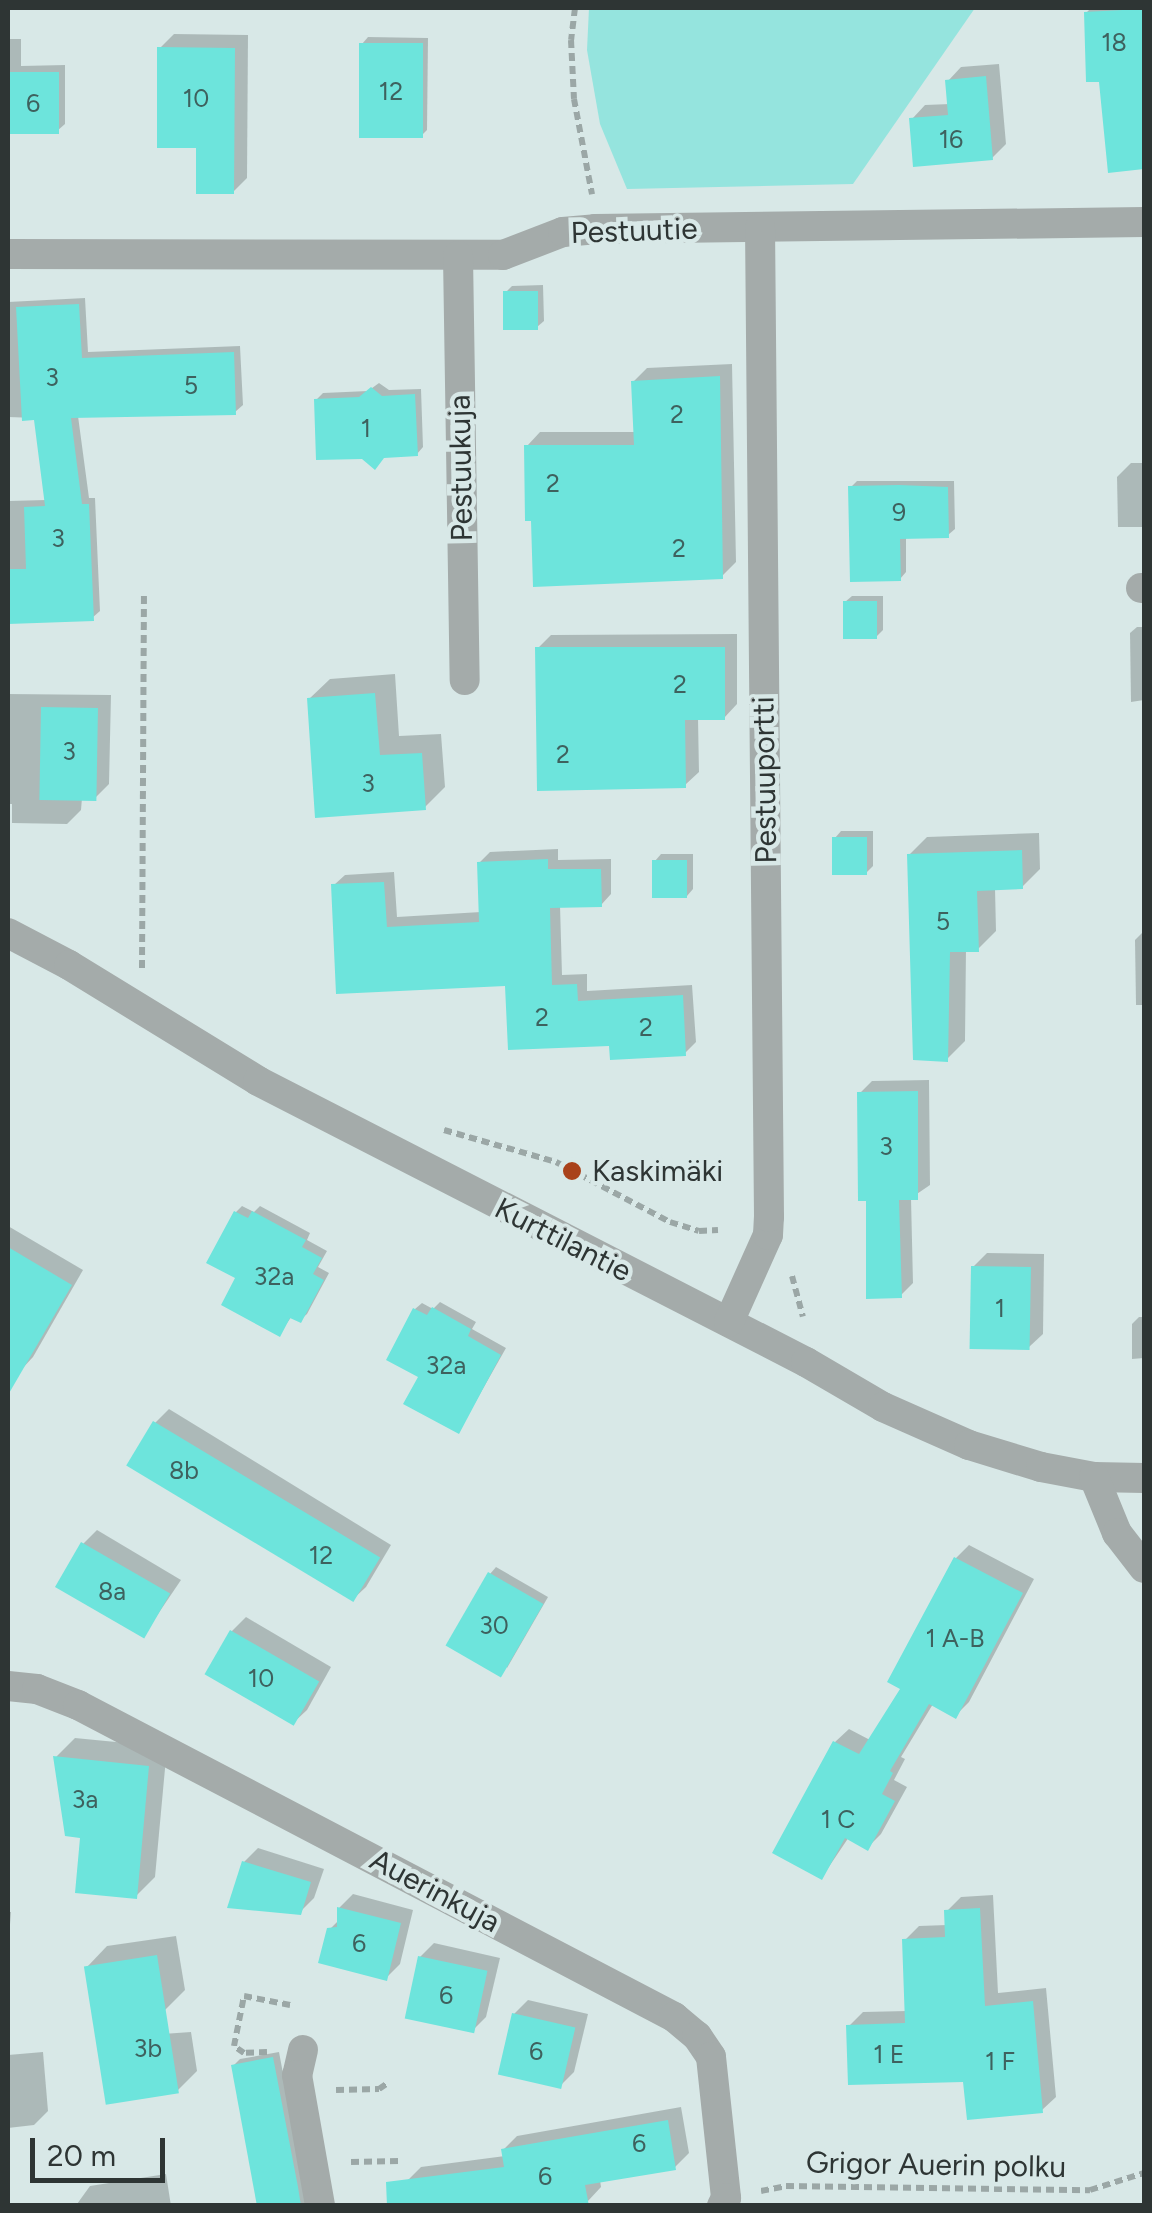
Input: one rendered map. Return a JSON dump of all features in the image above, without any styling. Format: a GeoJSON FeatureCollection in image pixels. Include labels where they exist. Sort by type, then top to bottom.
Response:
{"type":"FeatureCollection","features":[{"type":"Feature","properties":{"kind":"street","name":"Pestuutie"},"geometry":{"type":"LineString","coordinates":[[8,254],[458,256],[503,254],[563,232],[595,229],[1144,222]]}},
{"type":"Feature","properties":{"kind":"street","name":"Pestuuportti"},"geometry":{"type":"LineString","coordinates":[[729,1322],[768,1234],[770,1217],[760,228]]}},
{"type":"Feature","properties":{"kind":"street","name":"Pestuukuja"},"geometry":{"type":"LineString","coordinates":[[458,256],[465,680]]}},
{"type":"Feature","properties":{"kind":"street","name":"Kurttilantie"},"geometry":{"type":"LineString","coordinates":[[8,933],[70,966],[258,1081],[729,1322],[883,1407],[969,1445],[1041,1467],[1094,1477],[1144,1478]]}},
{"type":"Feature","properties":{"kind":"street"},"geometry":{"type":"LineString","coordinates":[[1094,1477],[1117,1533],[1144,1568]]}},
{"type":"Feature","properties":{"kind":"street","name":"Auerinkuja"},"geometry":{"type":"LineString","coordinates":[[8,1686],[37,1690],[78,1705],[674,2016],[697,2036],[711,2057],[724,2202]]}},
{"type":"Feature","properties":{"kind":"street"},"geometry":{"type":"LineString","coordinates":[[303,2050],[297,2075],[320,2206]]}},
{"type":"Feature","properties":{"kind":"path"},"geometry":{"type":"LineString","coordinates":[[575,8],[574,99],[595,229]]}},
{"type":"Feature","properties":{"kind":"path"},"geometry":{"type":"LineString","coordinates":[[125,964],[142,973],[144,594]]}},
{"type":"Feature","properties":{"kind":"path"},"geometry":{"type":"LineString","coordinates":[[438,1127],[556,1162],[670,1222],[699,1231],[718,1230]]}},
{"type":"Feature","properties":{"kind":"path"},"geometry":{"type":"LineString","coordinates":[[290,2005],[244,1996],[234,2046],[244,2053],[303,2050]]}},
{"type":"Feature","properties":{"kind":"path"},"geometry":{"type":"LineString","coordinates":[[361,2090],[388,2084]]}},
{"type":"Feature","properties":{"kind":"path"},"geometry":{"type":"LineString","coordinates":[[312,2162],[399,2161]]}},
{"type":"Feature","properties":{"kind":"path","name":"Grigor Auerin polku"},"geometry":{"type":"LineString","coordinates":[[724,2202],[786,2186],[1090,2190],[1144,2174]]}},
{"type":"Feature","properties":{"kind":"shaded area"},"geometry":{"type":"Polygon","coordinates":[[[589,8],[975,8],[853,184],[627,189],[600,124],[587,50],[589,8]]]}},
{"type":"Feature","properties":{"kind":"building"},"geometry":{"type":"Polygon","coordinates":[[[1142,9],[1144,169],[1108,173],[1099,82],[1086,82],[1084,12],[1142,9]]]}},
{"type":"Feature","properties":{"kind":"building"},"geometry":{"type":"Polygon","coordinates":[[[359,43],[423,43],[423,138],[359,138],[359,43]]]}},
{"type":"Feature","properties":{"kind":"building"},"geometry":{"type":"Polygon","coordinates":[[[157,47],[235,48],[234,194],[196,194],[196,148],[157,148],[157,47]]]}},
{"type":"Feature","properties":{"kind":"building"},"geometry":{"type":"Polygon","coordinates":[[[8,72],[59,72],[59,134],[8,134],[8,72]]]}},
{"type":"Feature","properties":{"kind":"building"},"geometry":{"type":"Polygon","coordinates":[[[986,76],[993,160],[913,167],[909,118],[948,115],[945,80],[986,76]]]}},
{"type":"Feature","properties":{"kind":"building"},"geometry":{"type":"Polygon","coordinates":[[[503,291],[538,291],[538,330],[503,330],[503,291]]]}},
{"type":"Feature","properties":{"kind":"building"},"geometry":{"type":"Polygon","coordinates":[[[79,304],[82,358],[234,352],[236,415],[71,418],[82,504],[89,504],[94,621],[8,624],[8,569],[26,569],[24,507],[45,506],[34,420],[22,421],[16,307],[79,304]]]}},
{"type":"Feature","properties":{"kind":"building"},"geometry":{"type":"Polygon","coordinates":[[[720,376],[723,579],[533,587],[531,521],[525,521],[524,445],[634,445],[631,381],[720,376]]]}},
{"type":"Feature","properties":{"kind":"building"},"geometry":{"type":"Polygon","coordinates":[[[371,387],[382,396],[415,394],[418,456],[384,458],[375,470],[362,459],[316,460],[314,399],[359,397],[371,387]]]}},
{"type":"Feature","properties":{"kind":"building"},"geometry":{"type":"Polygon","coordinates":[[[848,486],[948,487],[949,538],[900,539],[901,581],[850,582],[848,486]]]}},
{"type":"Feature","properties":{"kind":"building"},"geometry":{"type":"Polygon","coordinates":[[[843,601],[877,601],[877,639],[843,639],[843,601]]]}},
{"type":"Feature","properties":{"kind":"building"},"geometry":{"type":"Polygon","coordinates":[[[535,647],[725,647],[725,720],[685,720],[686,788],[537,791],[535,647]]]}},
{"type":"Feature","properties":{"kind":"building"},"geometry":{"type":"Polygon","coordinates":[[[375,693],[380,755],[422,753],[426,810],[315,818],[307,698],[375,693]]]}},
{"type":"Feature","properties":{"kind":"building"},"geometry":{"type":"Polygon","coordinates":[[[41,707],[98,708],[96,801],[39,800],[41,707]]]}},
{"type":"Feature","properties":{"kind":"building"},"geometry":{"type":"Polygon","coordinates":[[[832,837],[867,837],[867,875],[832,875],[832,837]]]}},
{"type":"Feature","properties":{"kind":"building"},"geometry":{"type":"Polygon","coordinates":[[[1022,850],[1023,889],[977,891],[979,952],[950,952],[948,1062],[913,1060],[907,854],[1022,850]]]}},
{"type":"Feature","properties":{"kind":"building"},"geometry":{"type":"Polygon","coordinates":[[[548,859],[548,869],[601,869],[602,907],[550,908],[552,985],[577,984],[578,1001],[683,995],[686,1056],[610,1060],[609,1046],[508,1050],[505,986],[336,994],[331,884],[384,882],[387,927],[479,922],[477,862],[548,859]]]}},
{"type":"Feature","properties":{"kind":"building"},"geometry":{"type":"Polygon","coordinates":[[[652,860],[687,860],[687,898],[652,898],[652,860]]]}},
{"type":"Feature","properties":{"kind":"building"},"geometry":{"type":"Polygon","coordinates":[[[918,1091],[918,1200],[899,1200],[902,1298],[866,1299],[866,1201],[858,1201],[857,1092],[918,1091]]]}},
{"type":"Feature","properties":{"kind":"building"},"geometry":{"type":"Polygon","coordinates":[[[234,1211],[248,1218],[252,1211],[306,1240],[302,1247],[322,1258],[313,1274],[324,1280],[301,1323],[290,1318],[280,1337],[221,1305],[235,1278],[206,1263],[234,1211]]]}},
{"type":"Feature","properties":{"kind":"building"},"geometry":{"type":"Polygon","coordinates":[[[8,1247],[72,1285],[8,1395],[8,1247]]]}},
{"type":"Feature","properties":{"kind":"building"},"geometry":{"type":"Polygon","coordinates":[[[971,1266],[1031,1267],[1030,1350],[970,1349],[971,1266]]]}},
{"type":"Feature","properties":{"kind":"building"},"geometry":{"type":"Polygon","coordinates":[[[432,1307],[471,1329],[468,1336],[501,1355],[459,1434],[403,1404],[418,1377],[386,1360],[413,1308],[427,1315],[432,1307]]]}},
{"type":"Feature","properties":{"kind":"building"},"geometry":{"type":"Polygon","coordinates":[[[153,1421],[380,1557],[353,1602],[126,1466],[153,1421]]]}},
{"type":"Feature","properties":{"kind":"building"},"geometry":{"type":"Polygon","coordinates":[[[81,1542],[170,1594],[144,1639],[55,1587],[81,1542]]]}},
{"type":"Feature","properties":{"kind":"building"},"geometry":{"type":"Polygon","coordinates":[[[954,1557],[1023,1593],[956,1719],[929,1704],[890,1771],[893,1773],[882,1794],[895,1801],[868,1851],[845,1838],[822,1880],[772,1853],[833,1741],[859,1754],[900,1689],[887,1682],[954,1557]]]}},
{"type":"Feature","properties":{"kind":"building"},"geometry":{"type":"Polygon","coordinates":[[[488,1572],[543,1604],[501,1678],[446,1646],[488,1572]]]}},
{"type":"Feature","properties":{"kind":"building"},"geometry":{"type":"Polygon","coordinates":[[[230,1630],[319,1682],[294,1726],[204,1674],[230,1630]]]}},
{"type":"Feature","properties":{"kind":"building"},"geometry":{"type":"Polygon","coordinates":[[[53,1756],[149,1766],[137,1899],[75,1893],[80,1838],[65,1836],[53,1756]]]}},
{"type":"Feature","properties":{"kind":"building"},"geometry":{"type":"Polygon","coordinates":[[[242,1861],[311,1882],[301,1915],[227,1908],[242,1861]]]}},
{"type":"Feature","properties":{"kind":"building"},"geometry":{"type":"Polygon","coordinates":[[[337,1907],[401,1923],[387,1981],[318,1963],[327,1928],[337,1927],[337,1907]]]}},
{"type":"Feature","properties":{"kind":"building"},"geometry":{"type":"Polygon","coordinates":[[[980,1908],[985,2006],[1033,2001],[1043,2113],[967,2120],[963,2082],[848,2085],[846,2025],[905,2023],[902,1939],[945,1937],[944,1910],[980,1908]]]}},
{"type":"Feature","properties":{"kind":"building"},"geometry":{"type":"Polygon","coordinates":[[[157,1955],[179,2093],[106,2105],[84,1967],[157,1955]]]}},
{"type":"Feature","properties":{"kind":"building"},"geometry":{"type":"Polygon","coordinates":[[[418,1956],[487,1971],[474,2033],[405,2019],[418,1956]]]}},
{"type":"Feature","properties":{"kind":"building"},"geometry":{"type":"Polygon","coordinates":[[[512,2013],[575,2028],[561,2089],[498,2074],[512,2013]]]}},
{"type":"Feature","properties":{"kind":"building"},"geometry":{"type":"Polygon","coordinates":[[[273,2057],[301,2206],[257,2206],[231,2065],[273,2057]]]}},
{"type":"Feature","properties":{"kind":"building"},"geometry":{"type":"Polygon","coordinates":[[[668,2120],[676,2170],[585,2185],[589,2206],[387,2206],[386,2182],[504,2167],[501,2149],[668,2120]]]}},
{"type":"Feature","properties":{"kind":"place","name":"Kaskimäki"},"geometry":{"type":"Point","coordinates":[572,1171]}}]}
